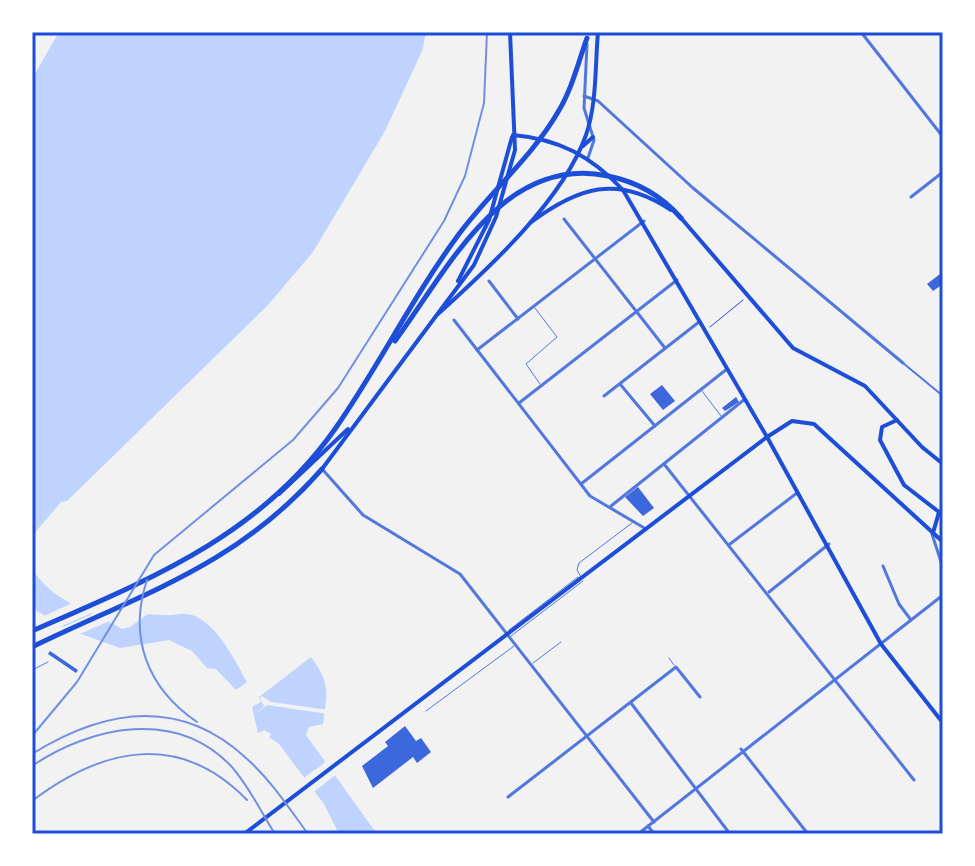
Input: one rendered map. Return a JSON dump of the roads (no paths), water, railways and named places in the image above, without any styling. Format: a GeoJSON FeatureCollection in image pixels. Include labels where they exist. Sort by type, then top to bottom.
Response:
{"type":"FeatureCollection","features":[{"type":"Feature","properties":{"kind":"highway"},"geometry":{"type":"LineString","coordinates":[[391,344],[447,252],[552,122],[569,92],[587,35]]}},
{"type":"Feature","properties":{"kind":"highway"},"geometry":{"type":"LineString","coordinates":[[32,631],[176,567],[232,532],[287,486],[328,437],[453,257],[499,206],[543,181],[563,176],[601,174],[642,186],[670,205],[681,218]]}},
{"type":"Feature","properties":{"kind":"highway"},"geometry":{"type":"LineString","coordinates":[[32,647],[192,574],[264,524],[322,469]]}},
{"type":"Feature","properties":{"kind":"main road"},"geometry":{"type":"LineString","coordinates":[[322,469],[474,265],[496,217],[513,164],[510,32]]}},
{"type":"Feature","properties":{"kind":"main road"},"geometry":{"type":"LineString","coordinates":[[430,321],[525,227],[578,155],[589,124],[598,32]]}},
{"type":"Feature","properties":{"kind":"main road"},"geometry":{"type":"LineString","coordinates":[[513,135],[551,141],[576,151],[623,190],[644,221],[829,544],[881,644],[943,723]]}},
{"type":"Feature","properties":{"kind":"main road"},"geometry":{"type":"LineString","coordinates":[[576,151],[593,137]]}},
{"type":"Feature","properties":{"kind":"main road"},"geometry":{"type":"LineString","coordinates":[[525,227],[560,201],[586,190],[617,189],[639,193],[681,218],[793,348],[853,376],[943,464]]}},
{"type":"Feature","properties":{"kind":"main road"},"geometry":{"type":"LineString","coordinates":[[897,420],[882,427],[880,440],[904,485],[939,512],[932,534]]}},
{"type":"Feature","properties":{"kind":"main road"},"geometry":{"type":"LineString","coordinates":[[287,486],[355,421]]}},
{"type":"Feature","properties":{"kind":"main road"},"geometry":{"type":"LineString","coordinates":[[244,834],[691,494],[792,421],[804,421],[820,429],[943,542]]}},
{"type":"Feature","properties":{"kind":"street"},"geometry":{"type":"LineString","coordinates":[[861,32],[943,137]]}},
{"type":"Feature","properties":{"kind":"street"},"geometry":{"type":"LineString","coordinates":[[587,35],[584,96],[593,137],[588,158]]}},
{"type":"Feature","properties":{"kind":"street"},"geometry":{"type":"LineString","coordinates":[[584,96],[598,101],[693,188],[943,396]]}},
{"type":"Feature","properties":{"kind":"street"},"geometry":{"type":"LineString","coordinates":[[911,197],[943,172]]}},
{"type":"Feature","properties":{"kind":"street"},"geometry":{"type":"LineString","coordinates":[[564,219],[665,348]]}},
{"type":"Feature","properties":{"kind":"street"},"geometry":{"type":"LineString","coordinates":[[477,350],[644,221]]}},
{"type":"Feature","properties":{"kind":"street"},"geometry":{"type":"LineString","coordinates":[[519,403],[677,280]]}},
{"type":"Feature","properties":{"kind":"street"},"geometry":{"type":"LineString","coordinates":[[489,281],[518,319]]}},
{"type":"Feature","properties":{"kind":"street"},"geometry":{"type":"LineString","coordinates":[[454,320],[590,496],[646,529]]}},
{"type":"Feature","properties":{"kind":"street"},"geometry":{"type":"LineString","coordinates":[[604,396],[700,322]]}},
{"type":"Feature","properties":{"kind":"street"},"geometry":{"type":"LineString","coordinates":[[581,484],[727,369]]}},
{"type":"Feature","properties":{"kind":"street"},"geometry":{"type":"LineString","coordinates":[[620,384],[655,426]]}},
{"type":"Feature","properties":{"kind":"street"},"geometry":{"type":"LineString","coordinates":[[611,506],[745,399]]}},
{"type":"Feature","properties":{"kind":"street"},"geometry":{"type":"LineString","coordinates":[[664,464],[769,592],[914,780]]}},
{"type":"Feature","properties":{"kind":"street"},"geometry":{"type":"LineString","coordinates":[[322,469],[363,515],[460,574],[654,822]]}},
{"type":"Feature","properties":{"kind":"street"},"geometry":{"type":"LineString","coordinates":[[730,544],[798,492]]}},
{"type":"Feature","properties":{"kind":"street"},"geometry":{"type":"LineString","coordinates":[[932,534],[943,568]]}},
{"type":"Feature","properties":{"kind":"street"},"geometry":{"type":"LineString","coordinates":[[769,592],[829,544]]}},
{"type":"Feature","properties":{"kind":"street"},"geometry":{"type":"LineString","coordinates":[[883,566],[911,620]]}},
{"type":"Feature","properties":{"kind":"street"},"geometry":{"type":"LineString","coordinates":[[638,834],[943,595]]}},
{"type":"Feature","properties":{"kind":"street"},"geometry":{"type":"LineString","coordinates":[[508,797],[676,667],[700,697]]}},
{"type":"Feature","properties":{"kind":"street"},"geometry":{"type":"LineString","coordinates":[[631,703],[730,834]]}},
{"type":"Feature","properties":{"kind":"street"},"geometry":{"type":"LineString","coordinates":[[742,751],[808,834]]}},
{"type":"Feature","properties":{"kind":"street"},"geometry":{"type":"LineString","coordinates":[[648,826],[654,834]]}},
{"type":"Feature","properties":{"kind":"lane"},"geometry":{"type":"LineString","coordinates":[[533,306],[557,337],[526,364],[541,386]]}},
{"type":"Feature","properties":{"kind":"lane"},"geometry":{"type":"LineString","coordinates":[[701,390],[722,418]]}},
{"type":"Feature","properties":{"kind":"lane"},"geometry":{"type":"LineString","coordinates":[[510,637],[584,581],[577,570],[579,563],[634,521]]}},
{"type":"Feature","properties":{"kind":"lane"},"geometry":{"type":"LineString","coordinates":[[506,632],[580,576]]}},
{"type":"Feature","properties":{"kind":"lane"},"geometry":{"type":"LineString","coordinates":[[531,665],[561,642]]}},
{"type":"Feature","properties":{"kind":"lane"},"geometry":{"type":"LineString","coordinates":[[426,711],[516,645]]}},
{"type":"Feature","properties":{"kind":"lane"},"geometry":{"type":"LineString","coordinates":[[669,658],[676,667]]}},
{"type":"Feature","properties":{"kind":"lane"},"geometry":{"type":"LineString","coordinates":[[32,670],[48,662]]}},
{"type":"Feature","properties":{"kind":"water"},"geometry":{"type":"Polygon","coordinates":[[[59,32],[426,32],[422,51],[385,131],[313,252],[268,305],[67,501],[61,502],[32,536],[32,79],[59,32]]]}},
{"type":"Feature","properties":{"kind":"water"},"geometry":{"type":"Polygon","coordinates":[[[32,568],[40,580],[61,597],[122,629],[148,614],[191,615],[201,620],[229,650],[247,682],[236,690],[216,669],[207,668],[192,651],[169,640],[120,648],[67,629],[32,608],[32,568]]]}},
{"type":"Feature","properties":{"kind":"water"},"geometry":{"type":"Polygon","coordinates":[[[311,657],[322,674],[326,696],[323,724],[309,727],[306,735],[377,834],[339,834],[324,804],[279,744],[269,737],[271,734],[264,730],[258,733],[252,707],[261,702],[259,697],[311,657]]]}},
{"type":"Feature","properties":{"kind":"railway"},"geometry":{"type":"LineString","coordinates":[[32,736],[77,682],[154,555],[293,440],[338,388],[444,221],[465,176],[484,103],[487,32]]}},
{"type":"Feature","properties":{"kind":"railway"},"geometry":{"type":"LineString","coordinates":[[147,580],[140,621],[146,660],[165,693],[197,722]]}},
{"type":"Feature","properties":{"kind":"railway"},"geometry":{"type":"LineString","coordinates":[[32,754],[86,727],[113,720],[140,716],[168,718],[194,725],[220,738],[255,766],[308,834]]}},
{"type":"Feature","properties":{"kind":"railway"},"geometry":{"type":"LineString","coordinates":[[32,766],[55,752],[106,733],[133,729],[159,730],[185,736],[209,748],[231,766],[275,834]]}},
{"type":"Feature","properties":{"kind":"railway"},"geometry":{"type":"LineString","coordinates":[[32,801],[86,769],[113,759],[140,754],[168,756],[195,763],[221,778],[247,800]]}}]}
